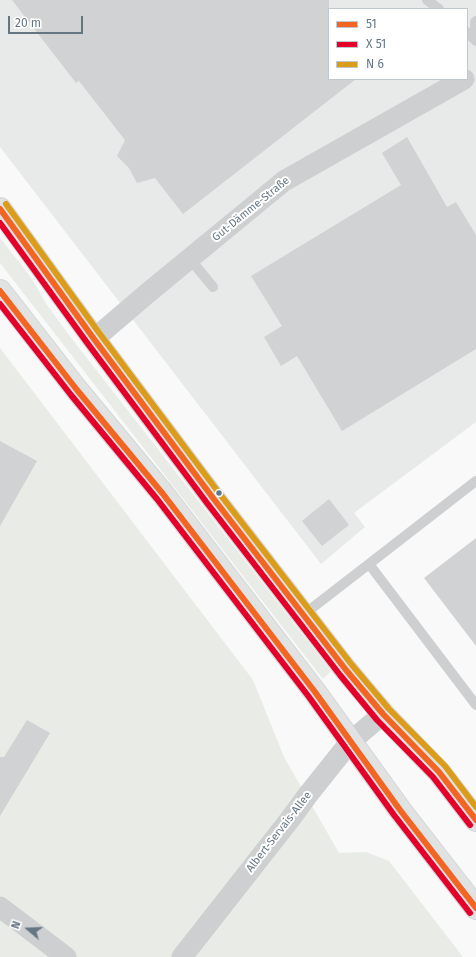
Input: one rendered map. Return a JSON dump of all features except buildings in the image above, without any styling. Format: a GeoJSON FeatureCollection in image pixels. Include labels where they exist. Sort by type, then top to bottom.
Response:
{"type":"FeatureCollection","features":[{"type":"Feature","properties":{"kind":"main road"},"geometry":{"type":"LineString","coordinates":[[0,209],[94,339],[303,615],[383,714],[439,772],[476,820]]}},
{"type":"Feature","properties":{"kind":"main road"},"geometry":{"type":"LineString","coordinates":[[0,290],[77,390],[163,494],[315,692],[400,810],[476,908]]}},
{"type":"Feature","properties":{"kind":"street","name":"Gut-Dämme-Straße"},"geometry":{"type":"LineString","coordinates":[[94,339],[284,181],[462,80]]}},
{"type":"Feature","properties":{"kind":"street","name":"Albert-Servais-Allee"},"geometry":{"type":"LineString","coordinates":[[182,957],[350,742],[383,714]]}},
{"type":"Feature","properties":{"kind":"street"},"geometry":{"type":"LineString","coordinates":[[0,907],[66,957]]}},
{"type":"Feature","properties":{"kind":"lane"},"geometry":{"type":"LineString","coordinates":[[427,0],[438,8]]}},
{"type":"Feature","properties":{"kind":"lane"},"geometry":{"type":"LineString","coordinates":[[476,21],[476,41]]}},
{"type":"Feature","properties":{"kind":"lane"},"geometry":{"type":"LineString","coordinates":[[468,33],[476,41]]}},
{"type":"Feature","properties":{"kind":"lane"},"geometry":{"type":"LineString","coordinates":[[190,259],[213,287]]}},
{"type":"Feature","properties":{"kind":"lane"},"geometry":{"type":"LineString","coordinates":[[303,615],[476,481]]}},
{"type":"Feature","properties":{"kind":"lane"},"geometry":{"type":"LineString","coordinates":[[369,564],[476,705]]}},
{"type":"Feature","properties":{"kind":"shaded area"},"geometry":{"type":"Polygon","coordinates":[[[0,0],[476,0],[476,422],[354,513],[365,527],[321,564],[0,147],[0,0]]]}},
{"type":"Feature","properties":{"kind":"shaded area"},"geometry":{"type":"Polygon","coordinates":[[[0,238],[30,276],[47,305],[72,339],[331,671],[323,679],[0,263],[0,238]]]}},
{"type":"Feature","properties":{"kind":"shaded area"},"geometry":{"type":"Polygon","coordinates":[[[0,348],[253,680],[284,757],[339,853],[366,852],[389,861],[463,957],[0,957],[0,348]]]}},
{"type":"Feature","properties":{"kind":"transit line"},"geometry":{"type":"LineString","coordinates":[[6,204],[100,334],[219,493],[352,665],[389,709],[445,766],[476,807]]}},
{"type":"Feature","properties":{"kind":"transit line","name":"51"},"geometry":{"type":"LineString","coordinates":[[0,209],[94,339],[213,498],[346,670],[383,714],[439,772],[476,820]]}},
{"type":"Feature","properties":{"kind":"transit line"},"geometry":{"type":"LineString","coordinates":[[0,223],[207,503],[340,675],[377,720],[433,777],[470,825]]}},
{"type":"Feature","properties":{"kind":"transit line","name":"51"},"geometry":{"type":"LineString","coordinates":[[0,291],[77,390],[163,494],[315,692],[400,810],[476,908]]}},
{"type":"Feature","properties":{"kind":"transit line"},"geometry":{"type":"LineString","coordinates":[[0,304],[71,395],[157,499],[309,697],[394,815],[470,913]]}}]}
